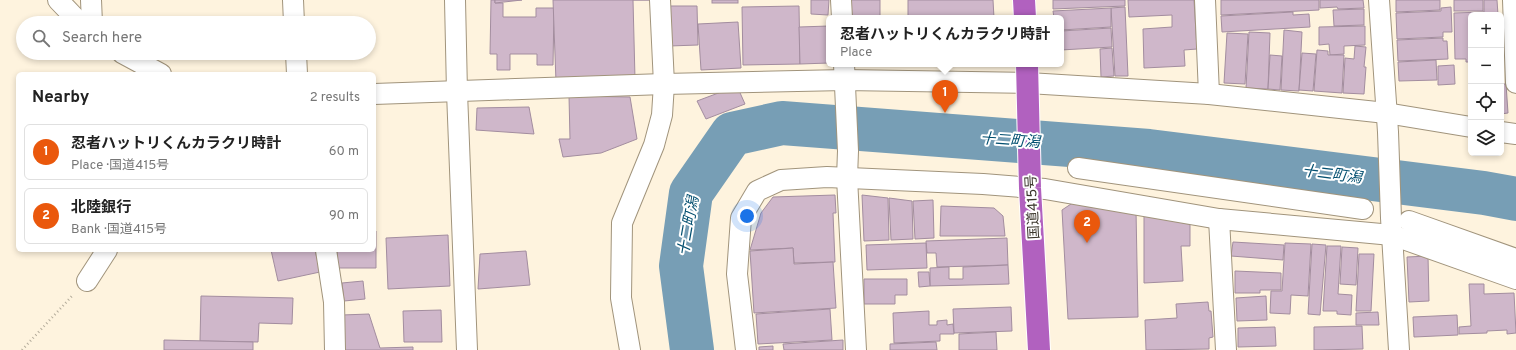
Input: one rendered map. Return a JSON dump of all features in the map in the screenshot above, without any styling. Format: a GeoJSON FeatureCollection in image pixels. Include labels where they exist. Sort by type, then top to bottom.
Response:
{"type":"FeatureCollection","features":[{"type":"Feature","properties":{"kind":"highway"},"geometry":{"type":"LineString","coordinates":[[1024,0],[1025,15]]}},
{"type":"Feature","properties":{"kind":"highway","name":"国道415号"},"geometry":{"type":"LineString","coordinates":[[1028,74],[1030,188],[1039,350]]}},
{"type":"Feature","properties":{"kind":"street"},"geometry":{"type":"LineString","coordinates":[[58,0],[73,16]]}},
{"type":"Feature","properties":{"kind":"street"},"geometry":{"type":"LineString","coordinates":[[91,0],[92,16]]}},
{"type":"Feature","properties":{"kind":"street"},"geometry":{"type":"LineString","coordinates":[[293,0],[294,16]]}},
{"type":"Feature","properties":{"kind":"street"},"geometry":{"type":"LineString","coordinates":[[455,0],[467,350]]}},
{"type":"Feature","properties":{"kind":"street"},"geometry":{"type":"LineString","coordinates":[[630,350],[620,298],[622,223],[654,145],[662,116],[664,84],[660,0]]}},
{"type":"Feature","properties":{"kind":"street"},"geometry":{"type":"LineString","coordinates":[[841,0],[842,15]]}},
{"type":"Feature","properties":{"kind":"street"},"geometry":{"type":"LineString","coordinates":[[1205,0],[1209,94]]}},
{"type":"Feature","properties":{"kind":"street"},"geometry":{"type":"LineString","coordinates":[[1379,0],[1387,122],[1397,225],[1399,350]]}},
{"type":"Feature","properties":{"kind":"street"},"geometry":{"type":"LineString","coordinates":[[1513,0],[1516,83]]}},
{"type":"Feature","properties":{"kind":"street"},"geometry":{"type":"LineString","coordinates":[[135,60],[157,72]]}},
{"type":"Feature","properties":{"kind":"street"},"geometry":{"type":"LineString","coordinates":[[296,60],[297,72]]}},
{"type":"Feature","properties":{"kind":"street"},"geometry":{"type":"LineString","coordinates":[[376,94],[664,84],[845,72],[1028,74],[1209,94],[1387,122],[1468,127]]}},
{"type":"Feature","properties":{"kind":"street"},"geometry":{"type":"LineString","coordinates":[[845,72],[848,151],[847,178],[856,350]]}},
{"type":"Feature","properties":{"kind":"street"},"geometry":{"type":"LineString","coordinates":[[1504,132],[1516,134]]}},
{"type":"Feature","properties":{"kind":"street"},"geometry":{"type":"LineString","coordinates":[[1078,168],[1363,209]]}},
{"type":"Feature","properties":{"kind":"street"},"geometry":{"type":"LineString","coordinates":[[746,350],[737,274],[741,218],[757,191],[782,180],[827,177],[983,184],[1076,193],[1219,219],[1397,225],[1516,259]]}},
{"type":"Feature","properties":{"kind":"street"},"geometry":{"type":"LineString","coordinates":[[1219,219],[1226,350]]}},
{"type":"Feature","properties":{"kind":"street"},"geometry":{"type":"LineString","coordinates":[[1397,225],[1516,279]]}},
{"type":"Feature","properties":{"kind":"street"},"geometry":{"type":"LineString","coordinates":[[87,281],[107,252]]}},
{"type":"Feature","properties":{"kind":"street"},"geometry":{"type":"LineString","coordinates":[[326,252],[334,302],[335,350]]}},
{"type":"Feature","properties":{"kind":"path"},"geometry":{"type":"LineString","coordinates":[[22,350],[87,281]]}},
{"type":"Feature","properties":{"kind":"building"},"geometry":{"type":"Polygon","coordinates":[[[491,0],[495,0],[495,3],[503,3],[503,17],[536,17],[536,8],[554,8],[553,65],[537,65],[537,54],[510,54],[510,70],[497,70],[497,54],[490,54],[491,0]]]}},
{"type":"Feature","properties":{"kind":"building"},"geometry":{"type":"Polygon","coordinates":[[[495,0],[522,0],[495,3],[495,0]]]}},
{"type":"Feature","properties":{"kind":"building"},"geometry":{"type":"Polygon","coordinates":[[[553,0],[633,0],[635,79],[556,82],[553,0]]]}},
{"type":"Feature","properties":{"kind":"building"},"geometry":{"type":"Polygon","coordinates":[[[712,0],[738,0],[738,3],[712,3],[712,0]]]}},
{"type":"Feature","properties":{"kind":"building"},"geometry":{"type":"Polygon","coordinates":[[[811,0],[829,0],[828,15],[811,14],[811,0]]]}},
{"type":"Feature","properties":{"kind":"building"},"geometry":{"type":"Polygon","coordinates":[[[850,0],[880,0],[880,15],[850,15],[850,0]]]}},
{"type":"Feature","properties":{"kind":"building"},"geometry":{"type":"Polygon","coordinates":[[[908,0],[993,0],[994,15],[908,15],[908,0]]]}},
{"type":"Feature","properties":{"kind":"building"},"geometry":{"type":"Polygon","coordinates":[[[1053,0],[1125,0],[1125,6],[1053,9],[1053,0]]]}},
{"type":"Feature","properties":{"kind":"building"},"geometry":{"type":"Polygon","coordinates":[[[1128,0],[1194,0],[1197,49],[1184,50],[1185,66],[1144,68],[1143,29],[1172,27],[1172,15],[1129,17],[1128,0]]]}},
{"type":"Feature","properties":{"kind":"building"},"geometry":{"type":"Polygon","coordinates":[[[1221,0],[1319,0],[1319,10],[1221,15],[1221,0]]]}},
{"type":"Feature","properties":{"kind":"building"},"geometry":{"type":"Polygon","coordinates":[[[1320,0],[1363,0],[1364,8],[1320,8],[1320,0]]]}},
{"type":"Feature","properties":{"kind":"building"},"geometry":{"type":"Polygon","coordinates":[[[1396,0],[1440,0],[1440,10],[1396,12],[1396,0]]]}},
{"type":"Feature","properties":{"kind":"building"},"geometry":{"type":"Polygon","coordinates":[[[1454,0],[1483,0],[1483,11],[1454,11],[1454,0]]]}},
{"type":"Feature","properties":{"kind":"building"},"geometry":{"type":"Polygon","coordinates":[[[1484,0],[1497,0],[1498,12],[1484,12],[1484,0]]]}},
{"type":"Feature","properties":{"kind":"building"},"geometry":{"type":"Polygon","coordinates":[[[668,6],[697,6],[698,45],[669,46],[668,6]]]}},
{"type":"Feature","properties":{"kind":"building"},"geometry":{"type":"Polygon","coordinates":[[[799,6],[800,64],[743,65],[742,7],[799,6]]]}},
{"type":"Feature","properties":{"kind":"building"},"geometry":{"type":"Polygon","coordinates":[[[1125,7],[1128,76],[1115,76],[1111,8],[1125,7]]]}},
{"type":"Feature","properties":{"kind":"building"},"geometry":{"type":"Polygon","coordinates":[[[1451,7],[1452,32],[1443,32],[1443,37],[1397,39],[1396,13],[1441,11],[1441,8],[1451,7]]]}},
{"type":"Feature","properties":{"kind":"building"},"geometry":{"type":"Polygon","coordinates":[[[1111,8],[1111,27],[1064,30],[1064,15],[1054,15],[1053,11],[1111,8]]]}},
{"type":"Feature","properties":{"kind":"building"},"geometry":{"type":"Polygon","coordinates":[[[1364,9],[1364,25],[1334,26],[1333,10],[1364,9]]]}},
{"type":"Feature","properties":{"kind":"building"},"geometry":{"type":"Polygon","coordinates":[[[1293,12],[1293,15],[1309,14],[1310,27],[1222,32],[1221,16],[1293,12]]]}},
{"type":"Feature","properties":{"kind":"building"},"geometry":{"type":"Polygon","coordinates":[[[1454,13],[1468,13],[1468,62],[1466,62],[1466,59],[1455,59],[1454,13]]]}},
{"type":"Feature","properties":{"kind":"building"},"geometry":{"type":"Polygon","coordinates":[[[738,22],[741,68],[701,70],[698,24],[738,22]]]}},
{"type":"Feature","properties":{"kind":"building"},"geometry":{"type":"Polygon","coordinates":[[[826,26],[826,63],[800,64],[799,27],[826,26]]]}},
{"type":"Feature","properties":{"kind":"building"},"geometry":{"type":"Polygon","coordinates":[[[1365,26],[1365,45],[1344,46],[1344,54],[1330,55],[1329,44],[1319,45],[1319,27],[1365,26]]]}},
{"type":"Feature","properties":{"kind":"building"},"geometry":{"type":"Polygon","coordinates":[[[1111,28],[1112,47],[1064,50],[1064,31],[1111,28]]]}},
{"type":"Feature","properties":{"kind":"building"},"geometry":{"type":"Polygon","coordinates":[[[1284,30],[1302,32],[1299,91],[1281,90],[1284,30]]]}},
{"type":"Feature","properties":{"kind":"building"},"geometry":{"type":"Polygon","coordinates":[[[1249,32],[1270,33],[1268,89],[1246,88],[1249,32]]]}},
{"type":"Feature","properties":{"kind":"building"},"geometry":{"type":"Polygon","coordinates":[[[1227,33],[1248,34],[1245,84],[1224,83],[1227,33]]]}},
{"type":"Feature","properties":{"kind":"building"},"geometry":{"type":"Polygon","coordinates":[[[1443,38],[1443,41],[1447,41],[1448,59],[1398,61],[1397,40],[1443,38]]]}},
{"type":"Feature","properties":{"kind":"building"},"geometry":{"type":"Polygon","coordinates":[[[1355,46],[1366,47],[1364,94],[1343,93],[1345,58],[1354,59],[1355,46]]]}},
{"type":"Feature","properties":{"kind":"building"},"geometry":{"type":"Polygon","coordinates":[[[1112,48],[1114,76],[1101,77],[1100,49],[1112,48]]]}},
{"type":"Feature","properties":{"kind":"building"},"geometry":{"type":"Polygon","coordinates":[[[1317,50],[1328,51],[1328,55],[1344,55],[1342,93],[1314,91],[1317,50]]]}},
{"type":"Feature","properties":{"kind":"building"},"geometry":{"type":"Polygon","coordinates":[[[1302,53],[1316,54],[1313,91],[1299,90],[1302,53]]]}},
{"type":"Feature","properties":{"kind":"building"},"geometry":{"type":"Polygon","coordinates":[[[1270,55],[1282,56],[1280,90],[1268,89],[1270,55]]]}},
{"type":"Feature","properties":{"kind":"building"},"geometry":{"type":"Polygon","coordinates":[[[1436,60],[1437,80],[1399,81],[1398,62],[1436,60]]]}},
{"type":"Feature","properties":{"kind":"building"},"geometry":{"type":"Polygon","coordinates":[[[1454,65],[1455,84],[1438,85],[1438,66],[1454,65]]]}},
{"type":"Feature","properties":{"kind":"building"},"geometry":{"type":"Polygon","coordinates":[[[1504,84],[1506,84],[1508,113],[1504,114],[1504,84]]]}},
{"type":"Feature","properties":{"kind":"building"},"geometry":{"type":"Polygon","coordinates":[[[737,86],[745,104],[706,119],[697,101],[737,86]]]}},
{"type":"Feature","properties":{"kind":"building"},"geometry":{"type":"Polygon","coordinates":[[[569,96],[630,97],[637,139],[601,153],[563,157],[559,139],[570,139],[569,96]]]}},
{"type":"Feature","properties":{"kind":"building"},"geometry":{"type":"Polygon","coordinates":[[[529,107],[534,134],[476,130],[477,108],[529,107]]]}},
{"type":"Feature","properties":{"kind":"building"},"geometry":{"type":"Polygon","coordinates":[[[835,195],[836,213],[833,213],[835,262],[794,263],[793,248],[750,250],[761,213],[773,197],[835,195]]]}},
{"type":"Feature","properties":{"kind":"building"},"geometry":{"type":"Polygon","coordinates":[[[862,195],[888,198],[889,240],[864,241],[862,195]]]}},
{"type":"Feature","properties":{"kind":"building"},"geometry":{"type":"Polygon","coordinates":[[[889,198],[912,201],[913,239],[891,240],[889,198]]]}},
{"type":"Feature","properties":{"kind":"building"},"geometry":{"type":"Polygon","coordinates":[[[933,200],[934,238],[915,239],[913,201],[933,200]]]}},
{"type":"Feature","properties":{"kind":"building"},"geometry":{"type":"Polygon","coordinates":[[[1074,202],[1136,210],[1138,317],[1068,319],[1062,210],[1074,202]]]}},
{"type":"Feature","properties":{"kind":"building"},"geometry":{"type":"Polygon","coordinates":[[[941,206],[994,208],[1003,216],[1005,236],[940,236],[941,206]]]}},
{"type":"Feature","properties":{"kind":"building"},"geometry":{"type":"Polygon","coordinates":[[[1144,216],[1190,224],[1190,246],[1181,246],[1183,281],[1144,283],[1144,216]]]}},
{"type":"Feature","properties":{"kind":"building"},"geometry":{"type":"Polygon","coordinates":[[[448,235],[450,286],[388,289],[386,238],[448,235]]]}},
{"type":"Feature","properties":{"kind":"building"},"geometry":{"type":"Polygon","coordinates":[[[1007,238],[1008,265],[937,267],[936,253],[927,253],[926,241],[1007,238]]]}},
{"type":"Feature","properties":{"kind":"building"},"geometry":{"type":"Polygon","coordinates":[[[1233,242],[1284,245],[1283,260],[1231,256],[1233,242]]]}},
{"type":"Feature","properties":{"kind":"building"},"geometry":{"type":"Polygon","coordinates":[[[926,243],[927,268],[867,270],[866,245],[926,243]]]}},
{"type":"Feature","properties":{"kind":"building"},"geometry":{"type":"Polygon","coordinates":[[[1285,243],[1311,244],[1308,296],[1291,295],[1290,314],[1270,313],[1271,291],[1282,291],[1285,243]]]}},
{"type":"Feature","properties":{"kind":"building"},"geometry":{"type":"Polygon","coordinates":[[[1312,244],[1326,245],[1320,315],[1308,314],[1312,244]]]}},
{"type":"Feature","properties":{"kind":"building"},"geometry":{"type":"Polygon","coordinates":[[[1327,246],[1341,246],[1338,294],[1352,295],[1351,315],[1337,314],[1337,311],[1323,311],[1327,246]]]}},
{"type":"Feature","properties":{"kind":"building"},"geometry":{"type":"Polygon","coordinates":[[[1342,247],[1358,248],[1356,285],[1340,284],[1342,247]]]}},
{"type":"Feature","properties":{"kind":"building"},"geometry":{"type":"Polygon","coordinates":[[[793,248],[794,264],[833,262],[836,308],[754,313],[750,251],[793,248]]]}},
{"type":"Feature","properties":{"kind":"building"},"geometry":{"type":"Polygon","coordinates":[[[526,251],[530,285],[478,289],[480,254],[526,251]]]}},
{"type":"Feature","properties":{"kind":"building"},"geometry":{"type":"Polygon","coordinates":[[[271,252],[315,252],[320,272],[278,281],[271,252]]]}},
{"type":"Feature","properties":{"kind":"building"},"geometry":{"type":"Polygon","coordinates":[[[337,252],[376,252],[376,268],[338,268],[337,252]]]}},
{"type":"Feature","properties":{"kind":"building"},"geometry":{"type":"Polygon","coordinates":[[[1359,254],[1374,254],[1371,311],[1356,311],[1359,254]]]}},
{"type":"Feature","properties":{"kind":"building"},"geometry":{"type":"Polygon","coordinates":[[[1428,256],[1429,301],[1409,302],[1407,257],[1428,256]]]}},
{"type":"Feature","properties":{"kind":"building"},"geometry":{"type":"Polygon","coordinates":[[[1008,265],[1009,284],[930,286],[930,268],[949,267],[949,279],[963,279],[963,267],[1008,265]]]}},
{"type":"Feature","properties":{"kind":"building"},"geometry":{"type":"Polygon","coordinates":[[[1235,271],[1281,273],[1281,290],[1260,290],[1260,293],[1235,293],[1235,271]]]}},
{"type":"Feature","properties":{"kind":"building"},"geometry":{"type":"Polygon","coordinates":[[[918,272],[929,272],[930,286],[919,287],[918,272]]]}},
{"type":"Feature","properties":{"kind":"building"},"geometry":{"type":"Polygon","coordinates":[[[864,279],[907,279],[907,295],[895,295],[895,304],[864,304],[864,279]]]}},
{"type":"Feature","properties":{"kind":"building"},"geometry":{"type":"Polygon","coordinates":[[[363,281],[365,299],[344,301],[342,283],[363,281]]]}},
{"type":"Feature","properties":{"kind":"building"},"geometry":{"type":"Polygon","coordinates":[[[1469,284],[1484,284],[1484,294],[1514,293],[1516,333],[1507,334],[1507,330],[1487,331],[1487,333],[1459,334],[1459,327],[1471,326],[1469,284]]]}},
{"type":"Feature","properties":{"kind":"building"},"geometry":{"type":"Polygon","coordinates":[[[201,296],[293,298],[292,324],[259,323],[258,342],[200,341],[201,296]]]}},
{"type":"Feature","properties":{"kind":"building"},"geometry":{"type":"Polygon","coordinates":[[[1266,296],[1267,320],[1237,321],[1236,298],[1266,296]]]}},
{"type":"Feature","properties":{"kind":"building"},"geometry":{"type":"Polygon","coordinates":[[[1208,302],[1209,311],[1211,311],[1213,337],[1209,338],[1209,349],[1146,350],[1145,320],[1177,318],[1176,304],[1208,302]]]}},
{"type":"Feature","properties":{"kind":"building"},"geometry":{"type":"Polygon","coordinates":[[[1011,307],[1012,331],[954,333],[953,309],[1011,307]]]}},
{"type":"Feature","properties":{"kind":"building"},"geometry":{"type":"Polygon","coordinates":[[[830,309],[832,340],[758,344],[756,314],[830,309]]]}},
{"type":"Feature","properties":{"kind":"building"},"geometry":{"type":"Polygon","coordinates":[[[441,310],[442,342],[404,342],[403,311],[441,310]]]}},
{"type":"Feature","properties":{"kind":"building"},"geometry":{"type":"Polygon","coordinates":[[[929,311],[929,325],[937,325],[937,321],[947,320],[947,325],[953,324],[954,334],[940,334],[940,341],[894,343],[893,313],[929,311]]]}},
{"type":"Feature","properties":{"kind":"building"},"geometry":{"type":"Polygon","coordinates":[[[1378,312],[1379,325],[1356,325],[1356,313],[1378,312]]]}},
{"type":"Feature","properties":{"kind":"building"},"geometry":{"type":"Polygon","coordinates":[[[369,314],[380,348],[413,347],[413,350],[343,350],[342,315],[369,314]]]}},
{"type":"Feature","properties":{"kind":"building"},"geometry":{"type":"Polygon","coordinates":[[[1457,315],[1458,335],[1414,337],[1413,317],[1457,315]]]}},
{"type":"Feature","properties":{"kind":"building"},"geometry":{"type":"Polygon","coordinates":[[[1362,326],[1363,349],[1314,350],[1314,327],[1362,326]]]}},
{"type":"Feature","properties":{"kind":"building"},"geometry":{"type":"Polygon","coordinates":[[[1275,327],[1276,346],[1238,347],[1238,328],[1275,327]]]}},
{"type":"Feature","properties":{"kind":"building"},"geometry":{"type":"Polygon","coordinates":[[[996,332],[997,350],[959,350],[959,334],[996,332]]]}},
{"type":"Feature","properties":{"kind":"building"},"geometry":{"type":"Polygon","coordinates":[[[164,340],[253,342],[253,350],[164,350],[164,340]]]}},
{"type":"Feature","properties":{"kind":"building"},"geometry":{"type":"Polygon","coordinates":[[[843,340],[843,350],[784,350],[783,344],[843,340]]]}},
{"type":"Feature","properties":{"kind":"building"},"geometry":{"type":"Polygon","coordinates":[[[936,342],[937,350],[890,350],[890,344],[936,342]]]}},
{"type":"Feature","properties":{"kind":"building"},"geometry":{"type":"Polygon","coordinates":[[[773,346],[773,350],[759,350],[759,347],[773,346]]]}},
{"type":"Feature","properties":{"kind":"waterway","name":"十二町潟"},"geometry":{"type":"LineString","coordinates":[[692,350],[681,266],[691,193],[732,134],[782,123],[1149,151],[1484,193],[1516,199]]}},
{"type":"Feature","properties":{"kind":"place","name":"忍者ハットリくんカラクリ時計"},"geometry":{"type":"Point","coordinates":[945,113]}},
{"type":"Feature","properties":{"kind":"place","name":"北陸銀行"},"geometry":{"type":"Point","coordinates":[1087,243]}}]}
